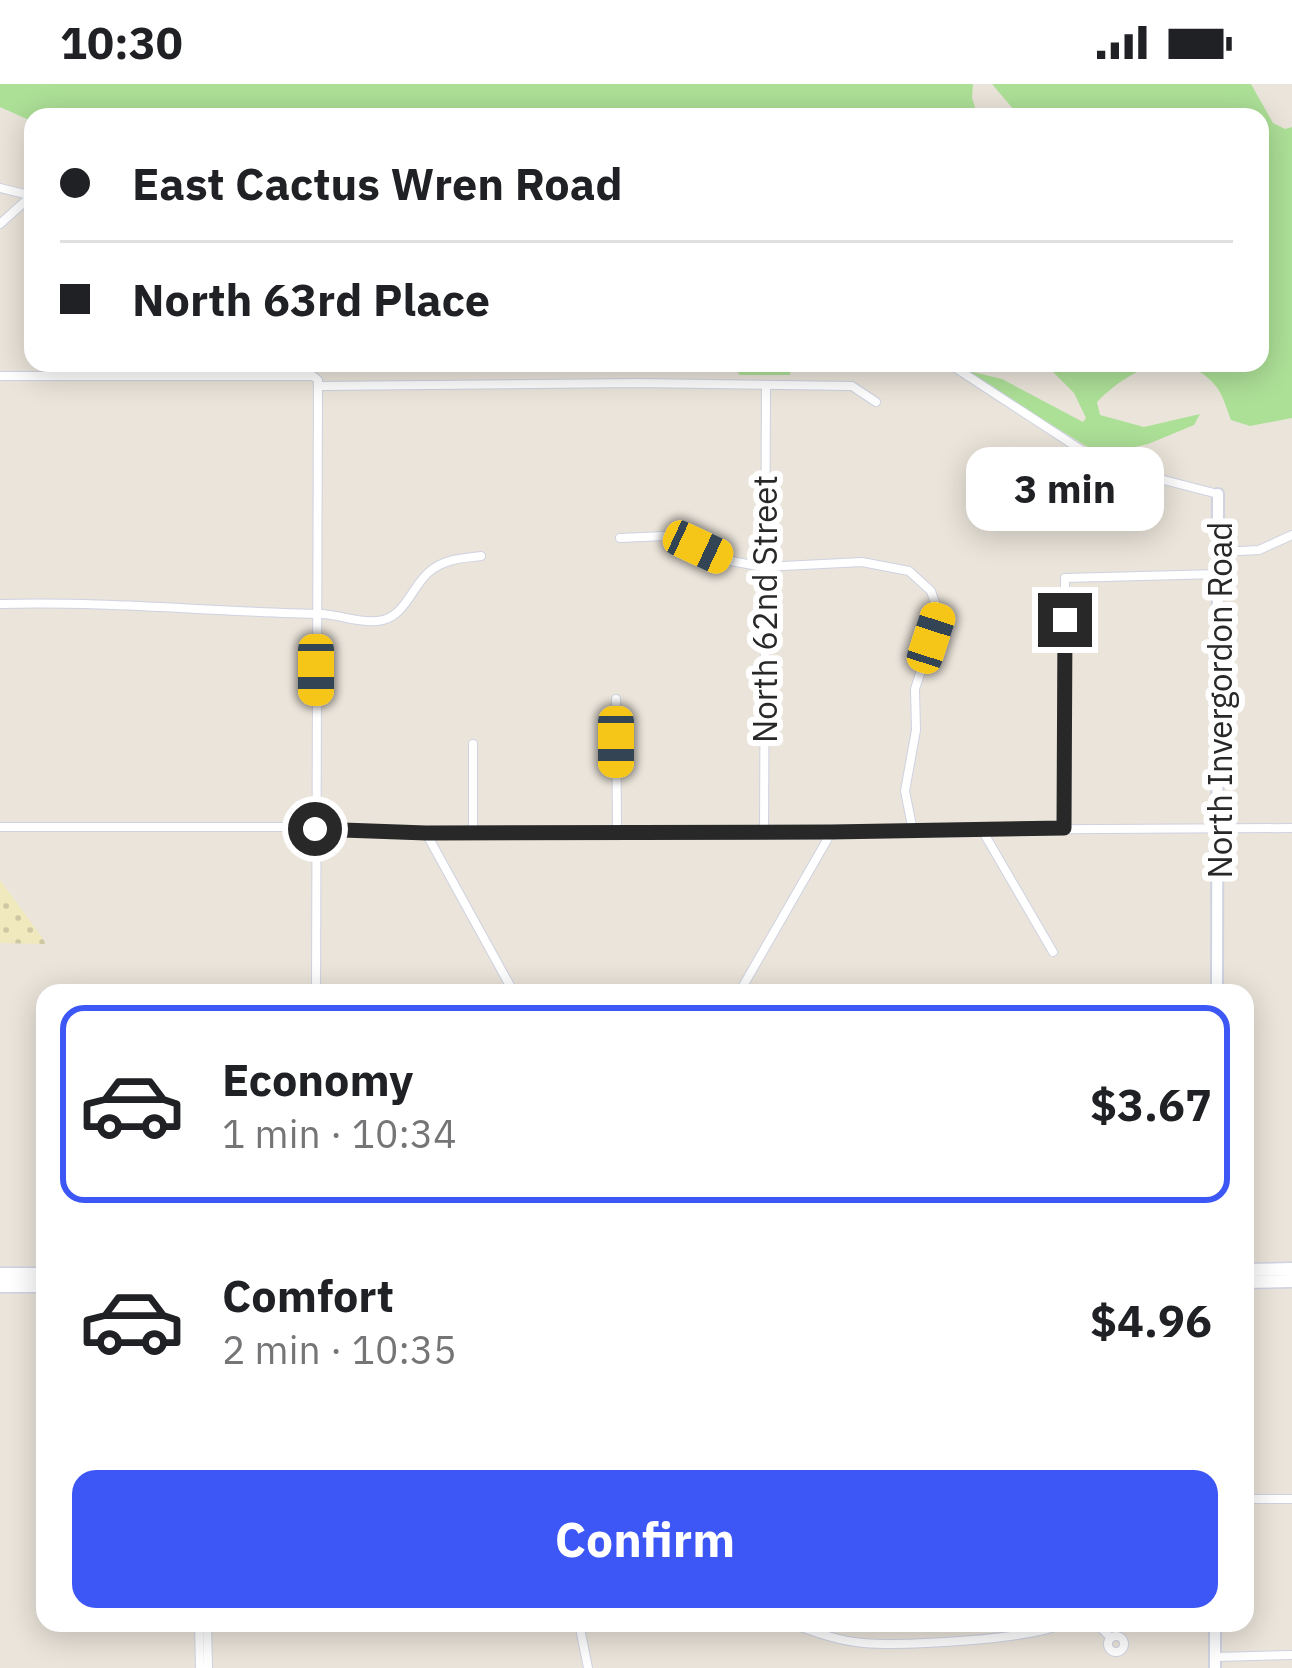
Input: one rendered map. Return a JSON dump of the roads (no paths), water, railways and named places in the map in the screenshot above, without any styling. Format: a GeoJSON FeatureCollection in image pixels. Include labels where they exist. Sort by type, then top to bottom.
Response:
{"type":"FeatureCollection","features":[{"type":"Feature","properties":{"kind":"main road"},"geometry":{"type":"LineString","coordinates":[[1254,1270],[1292,1269]]}},
{"type":"Feature","properties":{"kind":"main road"},"geometry":{"type":"LineString","coordinates":[[0,1274],[36,1274]]}},
{"type":"Feature","properties":{"kind":"main road"},"geometry":{"type":"LineString","coordinates":[[1254,1282],[1292,1281]]}},
{"type":"Feature","properties":{"kind":"main road"},"geometry":{"type":"LineString","coordinates":[[0,1286],[36,1286]]}},
{"type":"Feature","properties":{"kind":"street"},"geometry":{"type":"LineString","coordinates":[[0,224],[24,203]]}},
{"type":"Feature","properties":{"kind":"street"},"geometry":{"type":"LineString","coordinates":[[241,372],[242,376]]}},
{"type":"Feature","properties":{"kind":"street","name":"North Invergordon Road"},"geometry":{"type":"LineString","coordinates":[[962,372],[1089,455],[1152,478],[1218,494],[1216,984]]}},
{"type":"Feature","properties":{"kind":"street"},"geometry":{"type":"LineString","coordinates":[[0,376],[852,386],[876,402]]}},
{"type":"Feature","properties":{"kind":"street"},"geometry":{"type":"LineString","coordinates":[[316,984],[318,382]]}},
{"type":"Feature","properties":{"kind":"street","name":"North 62nd Street"},"geometry":{"type":"LineString","coordinates":[[764,832],[766,385]]}},
{"type":"Feature","properties":{"kind":"street"},"geometry":{"type":"LineString","coordinates":[[1220,552],[1259,550],[1292,535]]}},
{"type":"Feature","properties":{"kind":"street"},"geometry":{"type":"LineString","coordinates":[[620,538],[665,536],[726,560],[764,567],[862,562],[909,571],[931,591],[938,615],[915,688],[916,730],[905,791],[914,831]]}},
{"type":"Feature","properties":{"kind":"street"},"geometry":{"type":"LineString","coordinates":[[0,604],[204,608],[366,621],[386,619],[402,607],[429,572],[445,562],[481,556]]}},
{"type":"Feature","properties":{"kind":"street"},"geometry":{"type":"LineString","coordinates":[[1064,828],[1065,578],[1220,574]]}},
{"type":"Feature","properties":{"kind":"street"},"geometry":{"type":"LineString","coordinates":[[616,698],[617,830]]}},
{"type":"Feature","properties":{"kind":"street"},"geometry":{"type":"LineString","coordinates":[[473,744],[473,831]]}},
{"type":"Feature","properties":{"kind":"street"},"geometry":{"type":"LineString","coordinates":[[0,827],[426,833],[1292,828]]}},
{"type":"Feature","properties":{"kind":"street"},"geometry":{"type":"LineString","coordinates":[[982,830],[1053,952]]}},
{"type":"Feature","properties":{"kind":"street"},"geometry":{"type":"LineString","coordinates":[[744,984],[831,832]]}},
{"type":"Feature","properties":{"kind":"street"},"geometry":{"type":"LineString","coordinates":[[426,833],[509,984]]}},
{"type":"Feature","properties":{"kind":"street"},"geometry":{"type":"LineString","coordinates":[[1254,1499],[1292,1499]]}},
{"type":"Feature","properties":{"kind":"street"},"geometry":{"type":"LineString","coordinates":[[203,1632],[204,1668]]}},
{"type":"Feature","properties":{"kind":"street"},"geometry":{"type":"LineString","coordinates":[[581,1632],[588,1668]]}},
{"type":"Feature","properties":{"kind":"street"},"geometry":{"type":"LineString","coordinates":[[815,1632],[868,1643],[1033,1632]]}},
{"type":"Feature","properties":{"kind":"street"},"geometry":{"type":"LineString","coordinates":[[1105,1632],[1111,1638]]}},
{"type":"Feature","properties":{"kind":"street"},"geometry":{"type":"LineString","coordinates":[[1215,1632],[1215,1663],[1292,1655]]}}]}
